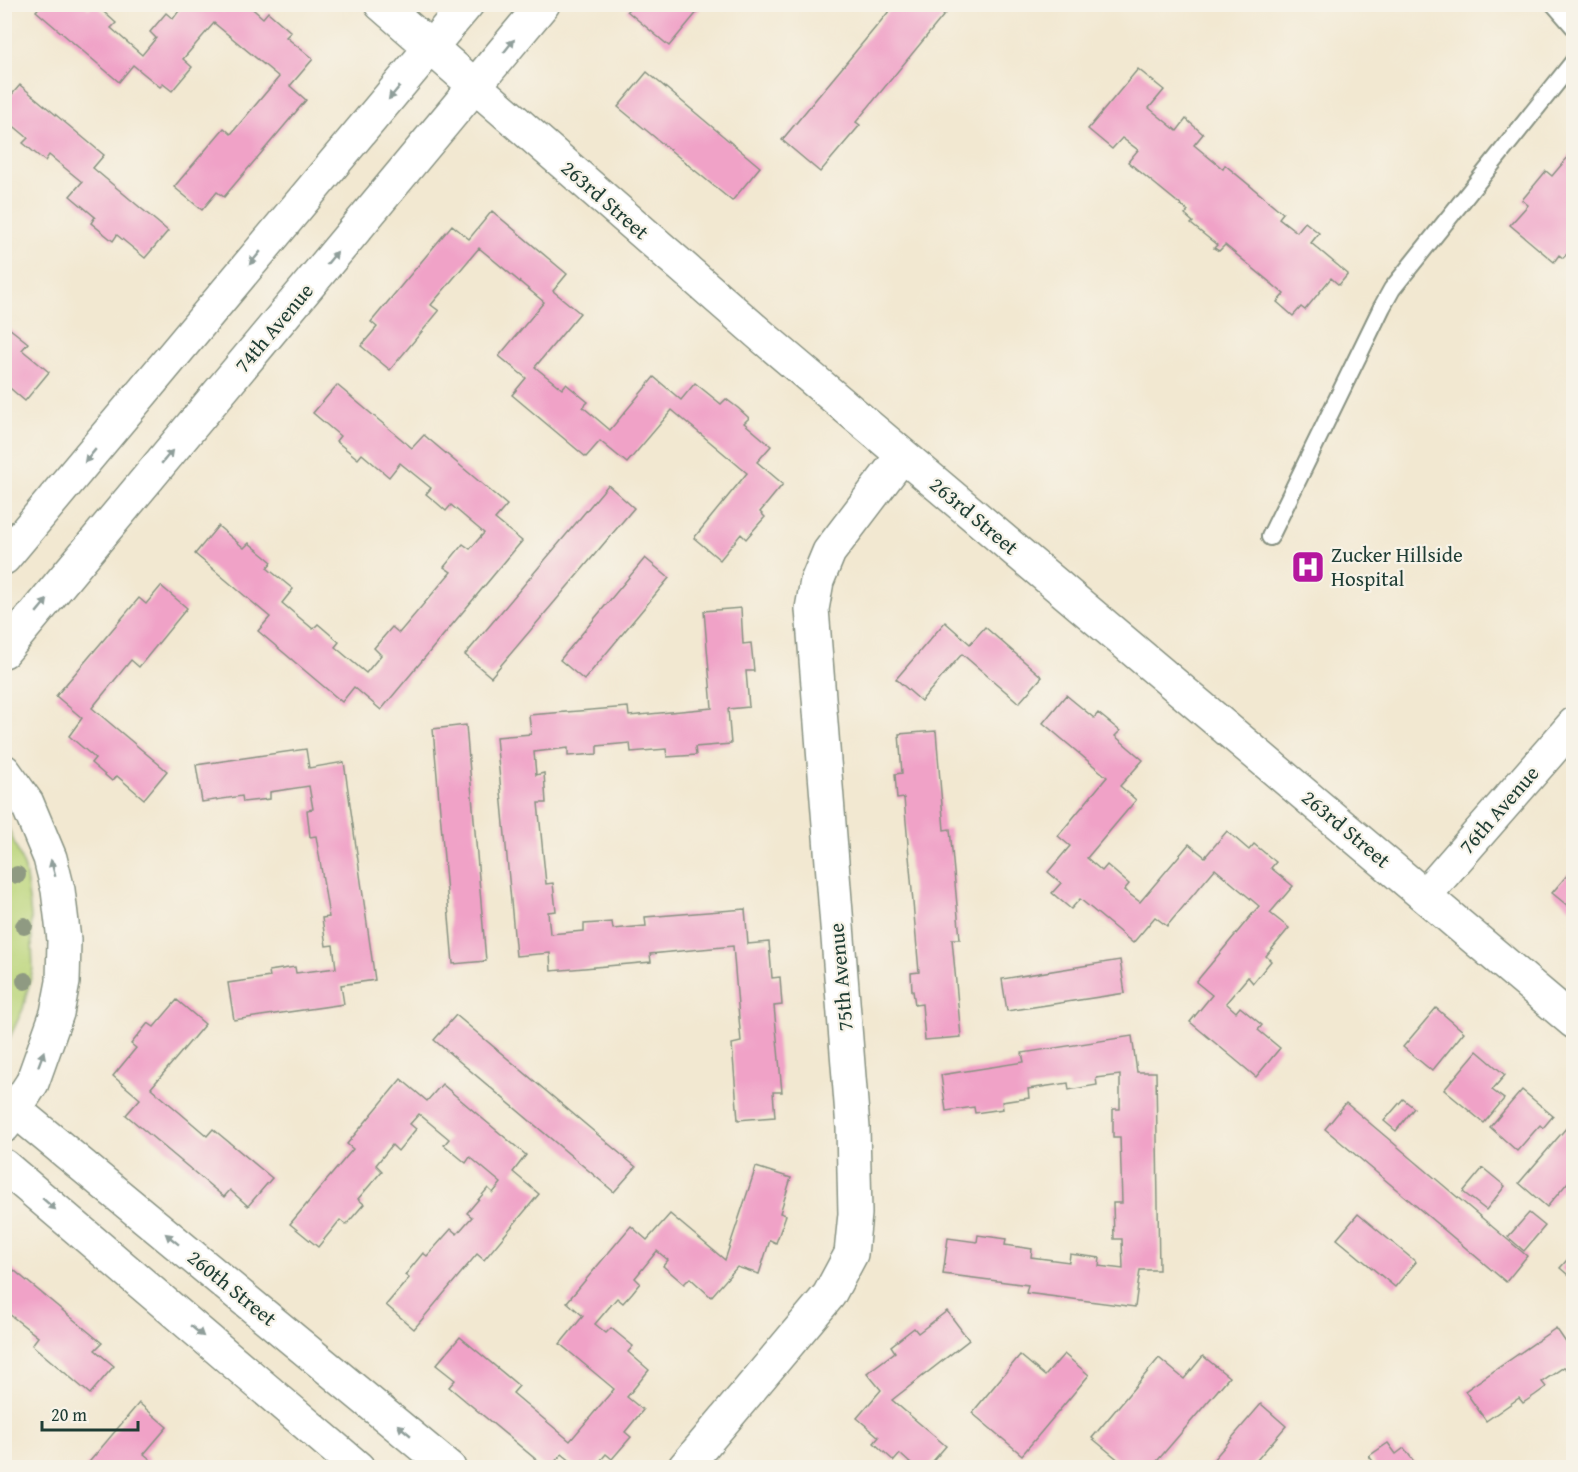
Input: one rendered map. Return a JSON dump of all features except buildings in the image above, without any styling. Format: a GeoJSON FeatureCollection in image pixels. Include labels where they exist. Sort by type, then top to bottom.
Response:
{"type":"FeatureCollection","features":[{"type":"Feature","properties":{"kind":"street","name":"263rd Street"},"geometry":{"type":"LineString","coordinates":[[381,4],[902,456],[1574,1022]]}},
{"type":"Feature","properties":{"kind":"street"},"geometry":{"type":"LineString","coordinates":[[4,558],[467,4]]}},
{"type":"Feature","properties":{"kind":"street","name":"74th Avenue"},"geometry":{"type":"LineString","coordinates":[[4,651],[543,4]]}},
{"type":"Feature","properties":{"kind":"street","name":"75th Avenue"},"geometry":{"type":"LineString","coordinates":[[684,1467],[829,1295],[851,1254],[855,1214],[853,1128],[812,609],[817,581],[829,552],[902,456]]}},
{"type":"Feature","properties":{"kind":"street","name":"76th Avenue"},"geometry":{"type":"LineString","coordinates":[[1425,895],[1574,724]]}},
{"type":"Feature","properties":{"kind":"street","name":"260th Street"},"geometry":{"type":"LineString","coordinates":[[4,771],[27,803],[50,858],[58,890],[64,940],[63,982],[57,1013],[32,1083],[10,1118],[449,1467]]}},
{"type":"Feature","properties":{"kind":"street"},"geometry":{"type":"LineString","coordinates":[[4,1166],[358,1467]]}},
{"type":"Feature","properties":{"kind":"lane"},"geometry":{"type":"LineString","coordinates":[[1554,4],[1574,27]]}},
{"type":"Feature","properties":{"kind":"lane"},"geometry":{"type":"LineString","coordinates":[[1270,537],[1392,290],[1574,61]]}},
{"type":"Feature","properties":{"kind":"green space"},"geometry":{"type":"Polygon","coordinates":[[[5,820],[25,869],[31,916],[33,969],[23,1009],[5,1048],[5,820]]]}},
{"type":"Feature","properties":{"kind":"place","name":"Zucker Hillside Hospital"},"geometry":{"type":"Point","coordinates":[1308,567]}}]}
